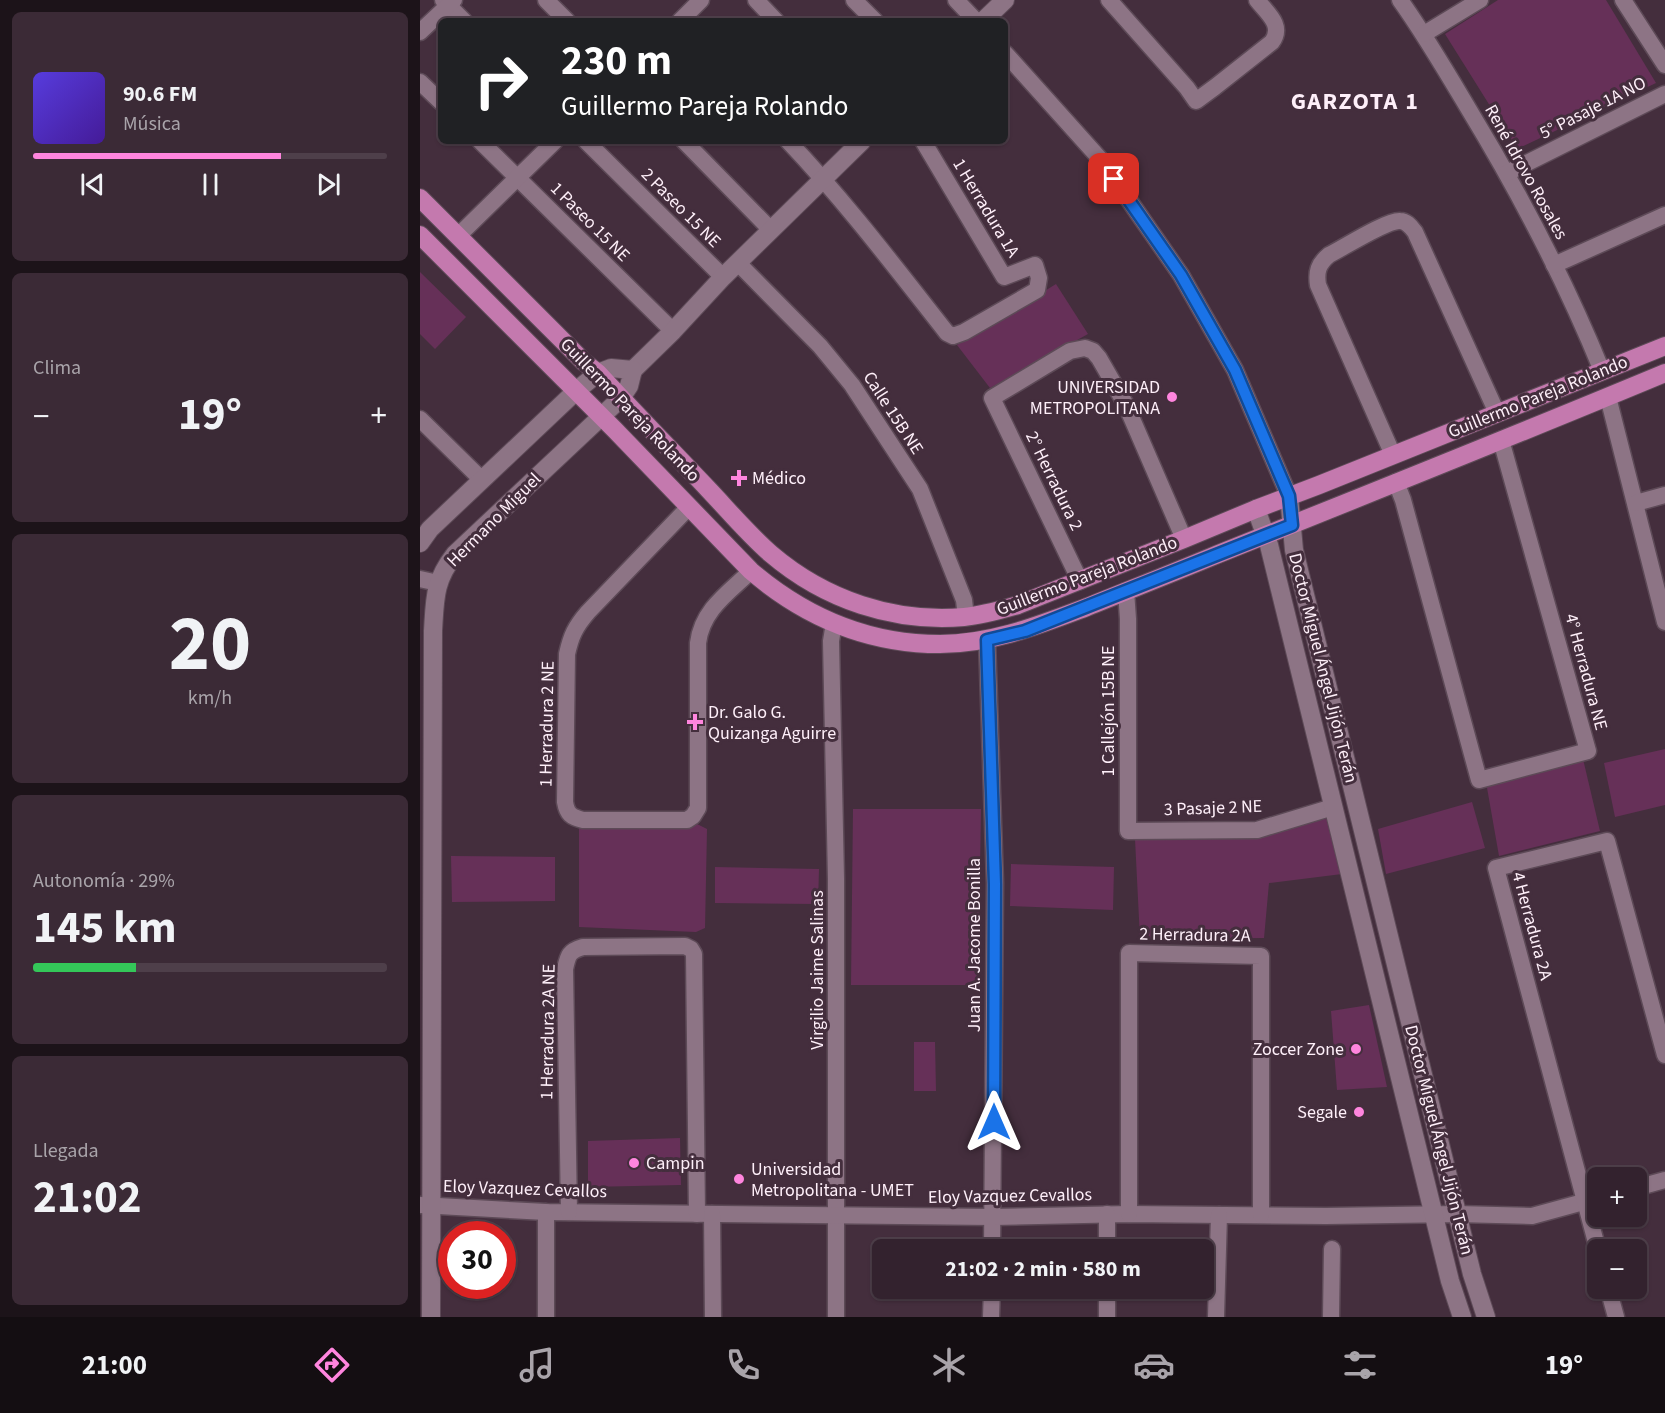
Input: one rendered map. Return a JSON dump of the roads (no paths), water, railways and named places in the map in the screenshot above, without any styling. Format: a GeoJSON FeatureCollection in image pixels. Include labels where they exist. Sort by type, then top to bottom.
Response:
{"type":"FeatureCollection","features":[{"type":"Feature","properties":{"kind":"main road","name":"Guillermo Pareja Rolando"},"geometry":{"type":"LineString","coordinates":[[420,198],[584,362],[598,373],[769,552],[822,589],[866,607],[915,617],[966,617],[1018,605],[1665,346]]}},
{"type":"Feature","properties":{"kind":"main road","name":"Guillermo Pareja Rolando"},"geometry":{"type":"LineString","coordinates":[[420,236],[576,391],[751,571],[770,587],[810,613],[834,623],[887,640],[914,643],[968,643],[1025,631],[1665,373]]}},
{"type":"Feature","properties":{"kind":"street"},"geometry":{"type":"LineString","coordinates":[[546,0],[564,18]]}},
{"type":"Feature","properties":{"kind":"street"},"geometry":{"type":"LineString","coordinates":[[756,0],[773,18]]}},
{"type":"Feature","properties":{"kind":"street"},"geometry":{"type":"LineString","coordinates":[[854,0],[872,18]]}},
{"type":"Feature","properties":{"kind":"street"},"geometry":{"type":"LineString","coordinates":[[956,0],[973,18]]}},
{"type":"Feature","properties":{"kind":"street"},"geometry":{"type":"LineString","coordinates":[[986,18],[1005,0]]}},
{"type":"Feature","properties":{"kind":"street"},"geometry":{"type":"LineString","coordinates":[[1109,0],[1196,101],[1264,49],[1276,37],[1277,29],[1274,22],[1257,0]]}},
{"type":"Feature","properties":{"kind":"street","name":"René Idrovo Rosales"},"geometry":{"type":"LineString","coordinates":[[1400,0],[1424,34],[1507,173],[1554,265],[1602,371]]}},
{"type":"Feature","properties":{"kind":"street"},"geometry":{"type":"LineString","coordinates":[[1424,34],[1480,0]]}},
{"type":"Feature","properties":{"kind":"street"},"geometry":{"type":"LineString","coordinates":[[1623,0],[1665,65]]}},
{"type":"Feature","properties":{"kind":"street"},"geometry":{"type":"LineString","coordinates":[[420,32],[449,2],[462,18]]}},
{"type":"Feature","properties":{"kind":"street","name":"Doctor Miguel Ángel Jijón Terán"},"geometry":{"type":"LineString","coordinates":[[1008,56],[1101,160],[1181,275],[1235,370],[1289,496],[1294,550],[1472,1274],[1486,1317]]}},
{"type":"Feature","properties":{"kind":"street"},"geometry":{"type":"LineString","coordinates":[[420,82],[438,99]]}},
{"type":"Feature","properties":{"kind":"street","name":"5° Pasaje 1A NO"},"geometry":{"type":"LineString","coordinates":[[1507,173],[1665,94]]}},
{"type":"Feature","properties":{"kind":"street","name":"1 Paseo 15 NE"},"geometry":{"type":"LineString","coordinates":[[483,144],[673,331]]}},
{"type":"Feature","properties":{"kind":"street"},"geometry":{"type":"LineString","coordinates":[[458,236],[552,144]]}},
{"type":"Feature","properties":{"kind":"street","name":"2 Paseo 15 NE"},"geometry":{"type":"LineString","coordinates":[[589,144],[723,277]]}},
{"type":"Feature","properties":{"kind":"street"},"geometry":{"type":"LineString","coordinates":[[687,144],[771,230]]}},
{"type":"Feature","properties":{"kind":"street"},"geometry":{"type":"LineString","coordinates":[[791,144],[824,178]]}},
{"type":"Feature","properties":{"kind":"street","name":"Hermano Miguel"},"geometry":{"type":"LineString","coordinates":[[431,1317],[426,1205],[424,983],[433,632],[438,583],[444,569],[455,554],[621,398],[630,386],[633,370],[723,277],[858,144]]}},
{"type":"Feature","properties":{"kind":"street","name":"1 Herradura 1A"},"geometry":{"type":"LineString","coordinates":[[824,178],[947,333],[954,336],[964,333],[1037,290],[1040,278],[1035,265],[1004,277],[925,144]]}},
{"type":"Feature","properties":{"kind":"street"},"geometry":{"type":"LineString","coordinates":[[1554,265],[1665,215]]}},
{"type":"Feature","properties":{"kind":"street"},"geometry":{"type":"LineString","coordinates":[[1394,455],[1318,285],[1317,277],[1318,268],[1329,255],[1392,222],[1405,222],[1415,232],[1497,413]]}},
{"type":"Feature","properties":{"kind":"street","name":"Calle 15B NE"},"geometry":{"type":"LineString","coordinates":[[738,263],[820,346],[852,385],[920,489],[964,600],[966,617]]}},
{"type":"Feature","properties":{"kind":"street","name":"2° Herradura 2"},"geometry":{"type":"LineString","coordinates":[[1080,581],[992,399],[1070,351],[1085,348],[1093,351],[1099,358],[1126,405],[1184,539]]}},
{"type":"Feature","properties":{"kind":"street"},"geometry":{"type":"LineString","coordinates":[[598,373],[611,368],[633,370]]}},
{"type":"Feature","properties":{"kind":"street","name":"Hermano Miguel"},"geometry":{"type":"LineString","coordinates":[[420,543],[446,514],[598,373]]}},
{"type":"Feature","properties":{"kind":"street"},"geometry":{"type":"LineString","coordinates":[[1608,397],[1665,622]]}},
{"type":"Feature","properties":{"kind":"street"},"geometry":{"type":"LineString","coordinates":[[420,419],[476,474]]}},
{"type":"Feature","properties":{"kind":"street","name":"4° Herradura NE"},"geometry":{"type":"LineString","coordinates":[[1396,482],[1403,500],[1479,780],[1588,751],[1501,440]]}},
{"type":"Feature","properties":{"kind":"street"},"geometry":{"type":"LineString","coordinates":[[1636,503],[1665,495]]}},
{"type":"Feature","properties":{"kind":"street","name":"1 Herradura 2 NE"},"geometry":{"type":"LineString","coordinates":[[689,507],[588,612],[577,625],[570,639],[567,654],[565,802],[567,812],[573,818],[583,820],[687,820],[693,816],[698,808],[699,631],[709,611],[751,571]]}},
{"type":"Feature","properties":{"kind":"street","name":"Doctor Miguel Ángel Jijón Terán"},"geometry":{"type":"LineString","coordinates":[[1256,509],[1266,535],[1450,1281],[1462,1317]]}},
{"type":"Feature","properties":{"kind":"street"},"geometry":{"type":"LineString","coordinates":[[420,579],[438,583]]}},
{"type":"Feature","properties":{"kind":"street"},"geometry":{"type":"LineString","coordinates":[[1281,594],[1304,587]]}},
{"type":"Feature","properties":{"kind":"street","name":"1 Callejón 15B NE"},"geometry":{"type":"LineString","coordinates":[[1126,591],[1128,831]]}},
{"type":"Feature","properties":{"kind":"street","name":"Virgilio Jaime Salinas"},"geometry":{"type":"LineString","coordinates":[[834,623],[831,641],[836,879],[836,1317]]}},
{"type":"Feature","properties":{"kind":"street","name":"Juan A. Jacome Bonilla"},"geometry":{"type":"LineString","coordinates":[[987,640],[995,884],[993,1239]]}},
{"type":"Feature","properties":{"kind":"street","name":"3 Pasaje 2 NE"},"geometry":{"type":"LineString","coordinates":[[1128,831],[1257,830],[1334,807]]}},
{"type":"Feature","properties":{"kind":"street","name":"4 Herradura 2A"},"geometry":{"type":"LineString","coordinates":[[1587,1186],[1496,868],[1606,841],[1665,1055]]}},
{"type":"Feature","properties":{"kind":"street","name":"1 Herradura 2A NE"},"geometry":{"type":"LineString","coordinates":[[569,1212],[565,969],[567,957],[573,950],[583,947],[685,946],[694,954],[704,1214]]}},
{"type":"Feature","properties":{"kind":"street","name":"2 Herradura 2A"},"geometry":{"type":"LineString","coordinates":[[1130,1214],[1130,953],[1261,956],[1261,1215]]}},
{"type":"Feature","properties":{"kind":"street"},"geometry":{"type":"LineString","coordinates":[[1647,1185],[1665,1180]]}},
{"type":"Feature","properties":{"kind":"street","name":"Eloy Vazquez Cevallos"},"geometry":{"type":"LineString","coordinates":[[426,1205],[546,1212],[993,1217],[1107,1214],[1533,1216],[1587,1201]]}},
{"type":"Feature","properties":{"kind":"street"},"geometry":{"type":"LineString","coordinates":[[546,1212],[546,1317]]}},
{"type":"Feature","properties":{"kind":"street"},"geometry":{"type":"LineString","coordinates":[[704,1214],[713,1317]]}},
{"type":"Feature","properties":{"kind":"street"},"geometry":{"type":"LineString","coordinates":[[1107,1214],[1107,1239]]}},
{"type":"Feature","properties":{"kind":"street"},"geometry":{"type":"LineString","coordinates":[[1216,1317],[1218,1215]]}},
{"type":"Feature","properties":{"kind":"street"},"geometry":{"type":"LineString","coordinates":[[1331,1317],[1332,1249]]}},
{"type":"Feature","properties":{"kind":"street"},"geometry":{"type":"LineString","coordinates":[[991,1317],[992,1299]]}},
{"type":"Feature","properties":{"kind":"street"},"geometry":{"type":"LineString","coordinates":[[1107,1299],[1107,1317]]}},
{"type":"Feature","properties":{"kind":"street"},"geometry":{"type":"LineString","coordinates":[[1611,1299],[1616,1317]]}},
{"type":"Feature","properties":{"kind":"place","name":"UNIVERSIDAD METROPOLITANA"},"geometry":{"type":"Point","coordinates":[1172,397]}},
{"type":"Feature","properties":{"kind":"place","name":"Médico"},"geometry":{"type":"Point","coordinates":[739,478]}},
{"type":"Feature","properties":{"kind":"place","name":"Dr. Galo G. Quizanga Aguirre"},"geometry":{"type":"Point","coordinates":[695,722]}},
{"type":"Feature","properties":{"kind":"place","name":"Zoccer Zone"},"geometry":{"type":"Point","coordinates":[1356,1049]}},
{"type":"Feature","properties":{"kind":"place","name":"Segale"},"geometry":{"type":"Point","coordinates":[1359,1112]}},
{"type":"Feature","properties":{"kind":"place","name":"Campin"},"geometry":{"type":"Point","coordinates":[634,1163]}},
{"type":"Feature","properties":{"kind":"place","name":"Universidad Metropolitana - UMET"},"geometry":{"type":"Point","coordinates":[739,1179]}},
{"type":"Feature","properties":{"kind":"district","name":"GARZOTA 1"},"geometry":{"type":"Point","coordinates":[1355,101]}}]}
